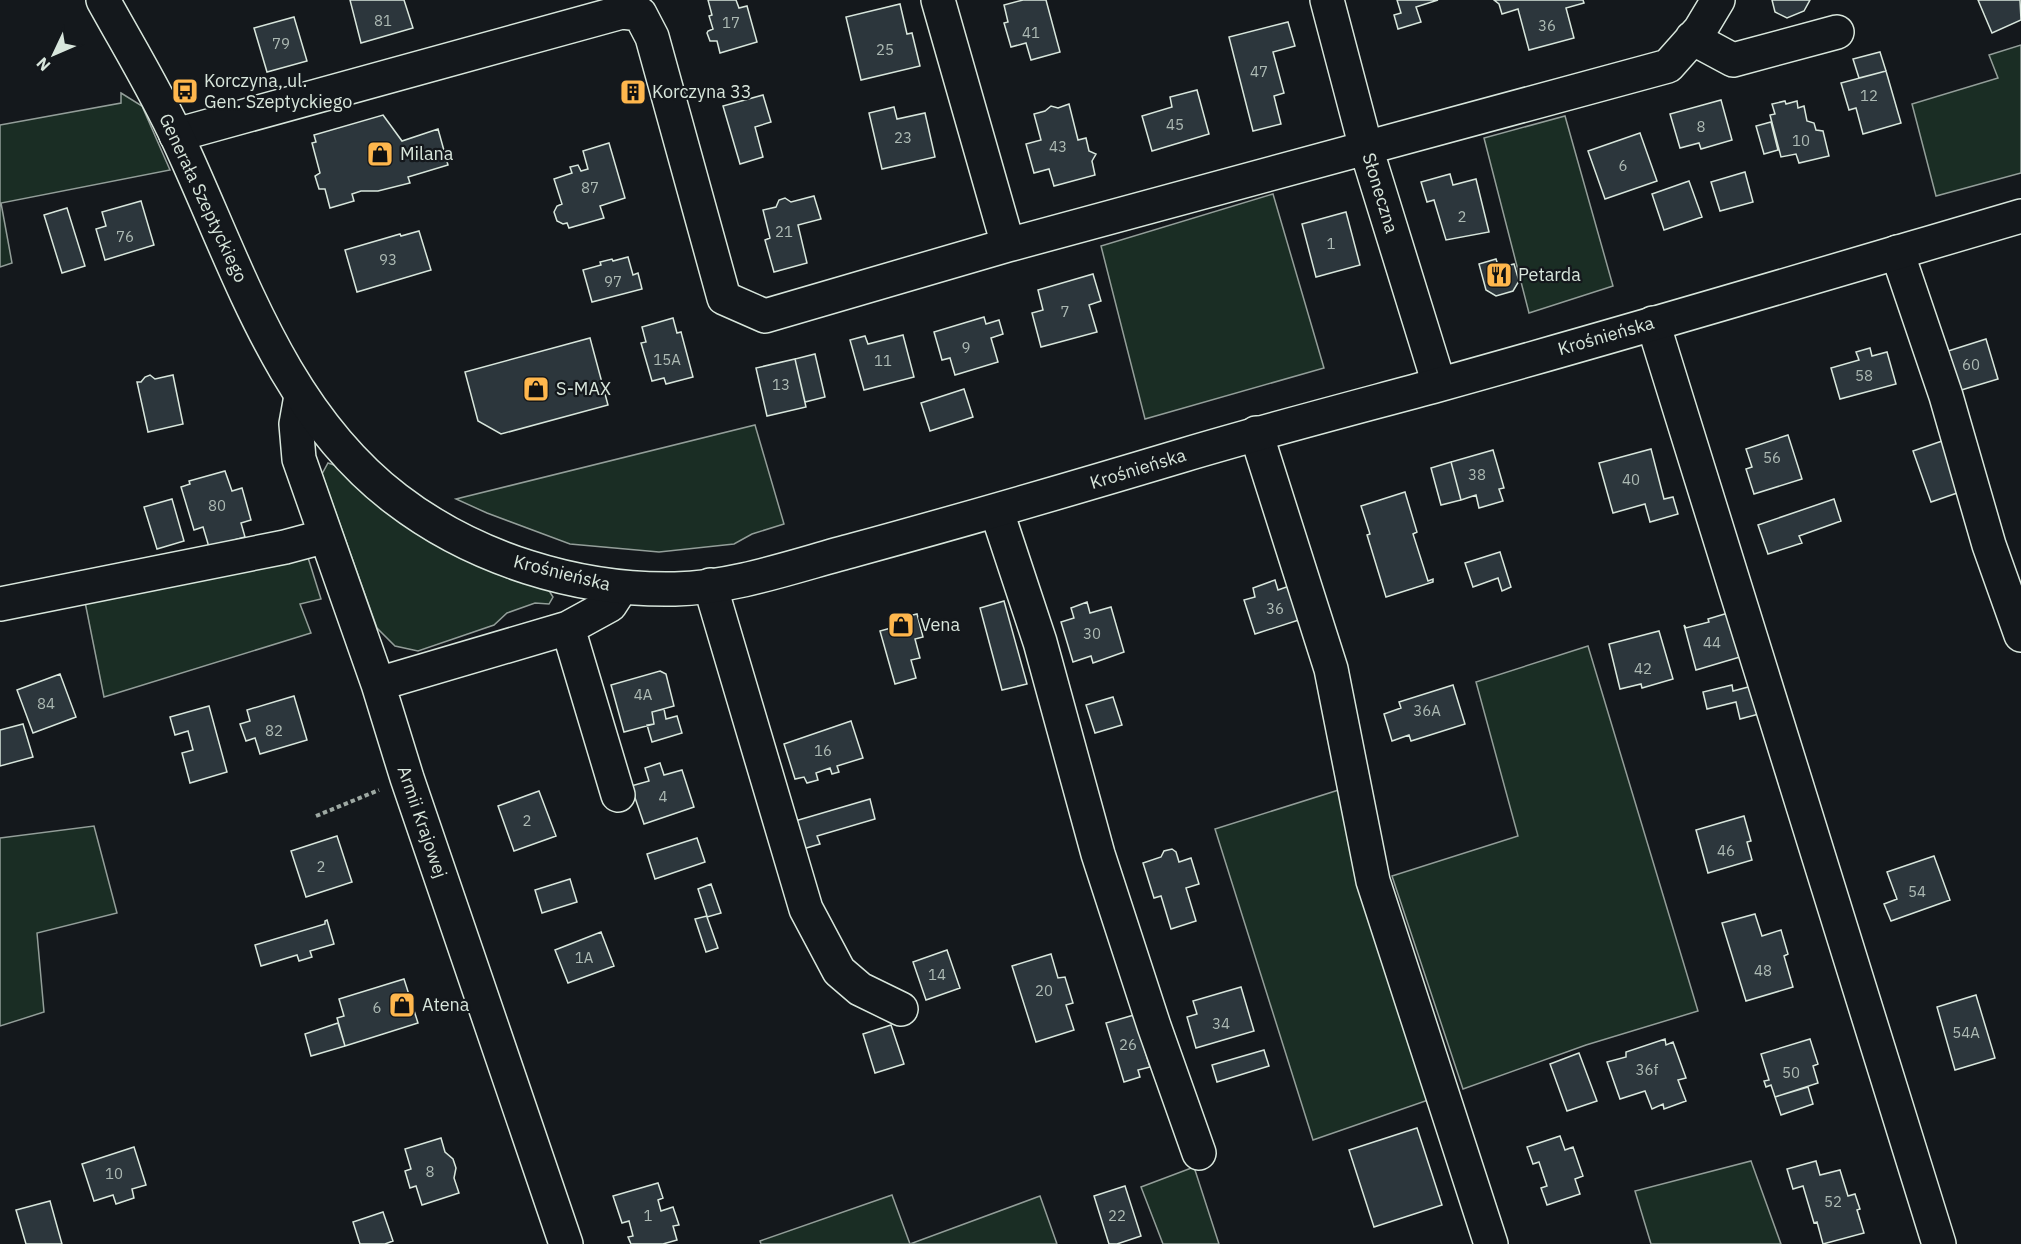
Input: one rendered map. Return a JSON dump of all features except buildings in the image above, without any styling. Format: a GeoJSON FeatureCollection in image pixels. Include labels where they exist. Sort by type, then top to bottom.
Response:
{"type":"FeatureCollection","features":[{"type":"Feature","properties":{"kind":"street","name":"Generała Szeptyckiego"},"geometry":{"type":"LineString","coordinates":[[103,0],[176,135],[270,346],[301,396]]}},
{"type":"Feature","properties":{"kind":"street"},"geometry":{"type":"LineString","coordinates":[[938,0],[1008,245]]}},
{"type":"Feature","properties":{"kind":"street","name":"Słoneczna"},"geometry":{"type":"LineString","coordinates":[[1327,0],[1365,148],[1439,384]]}},
{"type":"Feature","properties":{"kind":"street"},"geometry":{"type":"LineString","coordinates":[[176,135],[622,12],[640,14],[651,37],[724,298],[765,316],[1008,245],[1668,66],[1700,30],[1718,0]]}},
{"type":"Feature","properties":{"kind":"street"},"geometry":{"type":"LineString","coordinates":[[1692,38],[1733,60],[1836,32]]}},
{"type":"Feature","properties":{"kind":"street","name":"Krośnieńska"},"geometry":{"type":"LineString","coordinates":[[301,396],[341,446],[365,471],[392,496],[424,519],[494,554],[533,569],[621,588],[680,590],[732,582],[997,512],[1256,433],[1439,384],[2021,216]]}},
{"type":"Feature","properties":{"kind":"street"},"geometry":{"type":"LineString","coordinates":[[1897,252],[1946,396],[1989,545],[2021,635]]}},
{"type":"Feature","properties":{"kind":"street"},"geometry":{"type":"LineString","coordinates":[[1653,323],[1939,1244]]}},
{"type":"Feature","properties":{"kind":"street","name":"Armii Krajowej"},"geometry":{"type":"LineString","coordinates":[[301,396],[296,424],[300,459],[566,1244]]}},
{"type":"Feature","properties":{"kind":"street"},"geometry":{"type":"LineString","coordinates":[[1256,433],[1330,669],[1373,881],[1491,1244]]}},
{"type":"Feature","properties":{"kind":"street"},"geometry":{"type":"LineString","coordinates":[[997,512],[1040,642],[1098,854],[1154,1026],[1199,1153]]}},
{"type":"Feature","properties":{"kind":"street"},"geometry":{"type":"LineString","coordinates":[[0,604],[285,548],[326,536]]}},
{"type":"Feature","properties":{"kind":"street"},"geometry":{"type":"LineString","coordinates":[[710,585],[806,909],[839,971],[860,989],[901,1009]]}},
{"type":"Feature","properties":{"kind":"street"},"geometry":{"type":"LineString","coordinates":[[378,684],[568,628],[610,605],[621,588]]}},
{"type":"Feature","properties":{"kind":"street"},"geometry":{"type":"LineString","coordinates":[[568,628],[618,795]]}},
{"type":"Feature","properties":{"kind":"path"},"geometry":{"type":"LineString","coordinates":[[316,816],[407,778]]}},
{"type":"Feature","properties":{"kind":"green space"},"geometry":{"type":"Polygon","coordinates":[[[2021,45],[2021,173],[1936,196],[1912,104],[1998,78],[1989,55],[2021,45]]]}},
{"type":"Feature","properties":{"kind":"green space"},"geometry":{"type":"Polygon","coordinates":[[[121,93],[142,106],[170,170],[1,203],[12,263],[0,267],[0,125],[121,103],[121,93]]]}},
{"type":"Feature","properties":{"kind":"green space"},"geometry":{"type":"Polygon","coordinates":[[[1565,116],[1613,286],[1529,313],[1484,138],[1565,116]]]}},
{"type":"Feature","properties":{"kind":"green space"},"geometry":{"type":"Polygon","coordinates":[[[1273,194],[1324,368],[1145,419],[1101,246],[1273,194]]]}},
{"type":"Feature","properties":{"kind":"green space"},"geometry":{"type":"Polygon","coordinates":[[[755,425],[784,524],[752,534],[734,544],[659,552],[570,544],[456,499],[755,425]]]}},
{"type":"Feature","properties":{"kind":"green space"},"geometry":{"type":"Polygon","coordinates":[[[328,463],[337,466],[446,547],[507,578],[548,589],[553,597],[549,604],[535,603],[507,613],[494,625],[418,651],[395,646],[377,628],[322,474],[328,463]]]}},
{"type":"Feature","properties":{"kind":"green space"},"geometry":{"type":"Polygon","coordinates":[[[305,548],[321,599],[300,604],[311,633],[104,697],[84,597],[305,548]]]}},
{"type":"Feature","properties":{"kind":"green space"},"geometry":{"type":"Polygon","coordinates":[[[1588,646],[1698,1011],[1586,1045],[1463,1089],[1392,876],[1518,836],[1476,682],[1588,646]]]}},
{"type":"Feature","properties":{"kind":"green space"},"geometry":{"type":"Polygon","coordinates":[[[1345,788],[1434,1098],[1313,1140],[1215,829],[1345,788]]]}},
{"type":"Feature","properties":{"kind":"green space"},"geometry":{"type":"Polygon","coordinates":[[[94,826],[117,913],[37,933],[44,1012],[0,1026],[0,838],[94,826]]]}},
{"type":"Feature","properties":{"kind":"green space"},"geometry":{"type":"Polygon","coordinates":[[[1751,1161],[1781,1244],[1651,1244],[1635,1191],[1751,1161]]]}},
{"type":"Feature","properties":{"kind":"green space"},"geometry":{"type":"Polygon","coordinates":[[[1194,1167],[1219,1244],[1163,1244],[1141,1187],[1194,1167]]]}},
{"type":"Feature","properties":{"kind":"green space"},"geometry":{"type":"Polygon","coordinates":[[[892,1195],[910,1244],[761,1244],[760,1241],[892,1195]]]}},
{"type":"Feature","properties":{"kind":"green space"},"geometry":{"type":"Polygon","coordinates":[[[1040,1196],[1057,1244],[910,1244],[1040,1196]]]}},
{"type":"Feature","properties":{"kind":"place","name":"Korczyna, ul. Gen. Szeptyckiego"},"geometry":{"type":"Point","coordinates":[185,91]}},
{"type":"Feature","properties":{"kind":"place","name":"Korczyna 33"},"geometry":{"type":"Point","coordinates":[633,92]}},
{"type":"Feature","properties":{"kind":"place","name":"Milana"},"geometry":{"type":"Point","coordinates":[380,154]}},
{"type":"Feature","properties":{"kind":"place","name":"Petarda"},"geometry":{"type":"Point","coordinates":[1499,275]}},
{"type":"Feature","properties":{"kind":"place","name":"S-MAX"},"geometry":{"type":"Point","coordinates":[536,389]}},
{"type":"Feature","properties":{"kind":"place","name":"Vena"},"geometry":{"type":"Point","coordinates":[901,625]}},
{"type":"Feature","properties":{"kind":"place","name":"Atena"},"geometry":{"type":"Point","coordinates":[402,1005]}}]}
